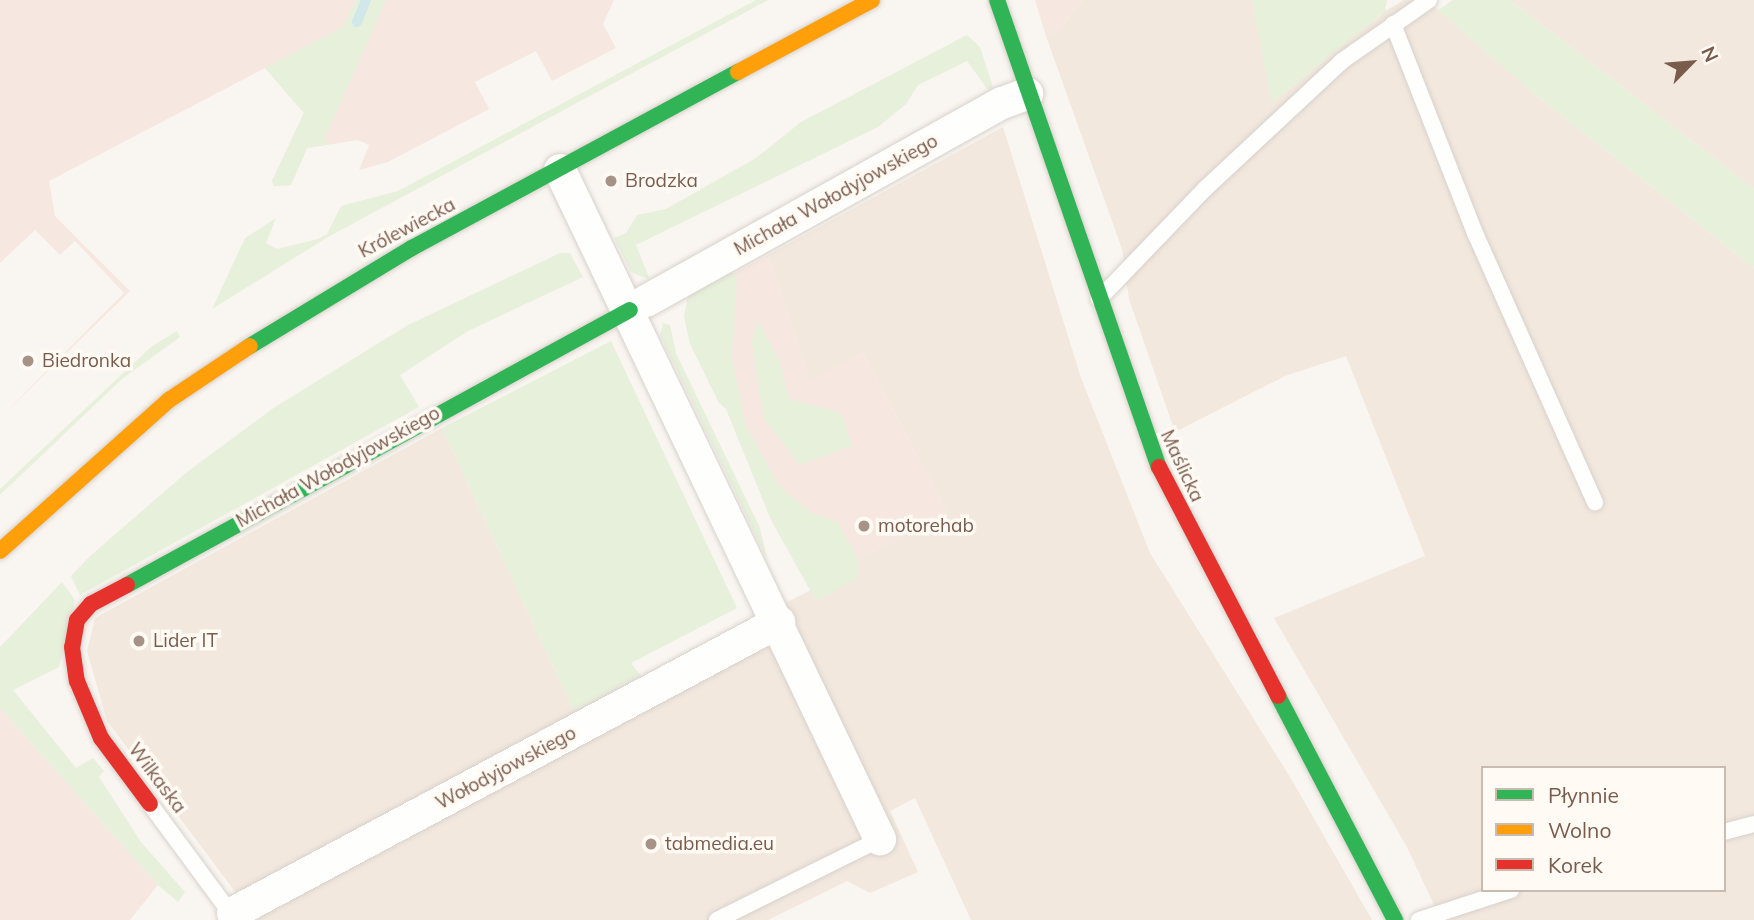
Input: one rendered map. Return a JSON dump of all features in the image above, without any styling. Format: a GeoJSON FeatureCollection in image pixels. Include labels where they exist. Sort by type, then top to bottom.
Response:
{"type":"FeatureCollection","features":[{"type":"Feature","properties":{"kind":"street","name":"Królewiecka"},"geometry":{"type":"LineString","coordinates":[[1,550],[169,400],[326,296],[872,0]]}},
{"type":"Feature","properties":{"kind":"street","name":"Maślicka"},"geometry":{"type":"LineString","coordinates":[[997,0],[1151,453],[1395,920]]}},
{"type":"Feature","properties":{"kind":"street","name":"Michała Wołodyjowskiego"},"geometry":{"type":"LineString","coordinates":[[72,647],[77,620],[91,604],[113,590],[638,305],[1002,103],[1027,94]]}},
{"type":"Feature","properties":{"kind":"street"},"geometry":{"type":"LineString","coordinates":[[560,170],[638,305],[779,622],[880,839]]}},
{"type":"Feature","properties":{"kind":"street","name":"Wołodyjowskiego"},"geometry":{"type":"LineString","coordinates":[[234,917],[779,622]]}},
{"type":"Feature","properties":{"kind":"street","name":"Wilkaska"},"geometry":{"type":"LineString","coordinates":[[72,647],[77,681],[101,738],[150,804]]}},
{"type":"Feature","properties":{"kind":"lane"},"geometry":{"type":"LineString","coordinates":[[1098,300],[1206,188],[1342,61],[1429,0]]}},
{"type":"Feature","properties":{"kind":"lane"},"geometry":{"type":"LineString","coordinates":[[1393,24],[1475,233],[1595,503]]}},
{"type":"Feature","properties":{"kind":"lane","name":"Wilkaska"},"geometry":{"type":"LineString","coordinates":[[150,804],[234,917]]}},
{"type":"Feature","properties":{"kind":"lane"},"geometry":{"type":"LineString","coordinates":[[1726,831],[1754,824]]}},
{"type":"Feature","properties":{"kind":"lane"},"geometry":{"type":"LineString","coordinates":[[717,920],[880,839]]}},
{"type":"Feature","properties":{"kind":"lane"},"geometry":{"type":"LineString","coordinates":[[1419,920],[1505,892]]}},
{"type":"Feature","properties":{"kind":"shaded area"},"geometry":{"type":"Polygon","coordinates":[[[0,0],[356,0],[344,26],[377,0],[614,0],[603,24],[616,48],[552,81],[536,51],[475,82],[489,109],[388,162],[359,170],[369,145],[358,140],[307,148],[291,185],[274,186],[272,181],[304,113],[265,68],[49,181],[55,216],[130,291],[0,418],[124,293],[75,241],[60,255],[35,230],[0,263],[0,0]]]}},
{"type":"Feature","properties":{"kind":"shaded area"},"geometry":{"type":"Polygon","coordinates":[[[1035,0],[1083,0],[1058,30],[1046,36],[1035,0]]]}},
{"type":"Feature","properties":{"kind":"shaded area"},"geometry":{"type":"Polygon","coordinates":[[[1083,0],[1252,0],[1273,102],[1385,11],[1404,0],[1427,0],[1533,93],[1754,268],[1754,920],[1441,920],[1407,847],[1274,618],[1425,556],[1346,356],[1285,376],[1175,432],[1129,299],[1122,249],[1046,36],[1058,30],[1083,0]]]}},
{"type":"Feature","properties":{"kind":"shaded area"},"geometry":{"type":"Polygon","coordinates":[[[1510,0],[1754,0],[1754,189],[1510,0]]]}},
{"type":"Feature","properties":{"kind":"shaded area"},"geometry":{"type":"Polygon","coordinates":[[[1003,127],[1081,378],[1150,553],[1293,782],[1372,920],[971,920],[915,798],[890,811],[918,872],[870,893],[847,881],[768,920],[247,920],[236,893],[107,721],[87,651],[95,618],[442,428],[574,711],[815,588],[858,559],[947,512],[863,353],[810,381],[768,255],[1003,127]]]}},
{"type":"Feature","properties":{"kind":"shaded area"},"geometry":{"type":"Polygon","coordinates":[[[768,255],[810,380],[863,353],[947,512],[858,559],[815,588],[687,320],[699,292],[768,255]]]}},
{"type":"Feature","properties":{"kind":"shaded area"},"geometry":{"type":"Polygon","coordinates":[[[0,708],[158,885],[130,920],[0,920],[0,708]]]}},
{"type":"Feature","properties":{"kind":"green space"},"geometry":{"type":"Polygon","coordinates":[[[356,0],[386,0],[324,140],[331,144],[307,148],[291,185],[274,186],[272,181],[304,113],[265,68],[343,27],[356,0]]]}},
{"type":"Feature","properties":{"kind":"green space"},"geometry":{"type":"Polygon","coordinates":[[[756,0],[768,0],[328,237],[212,309],[245,238],[276,218],[266,243],[277,249],[318,239],[327,234],[341,206],[398,191],[756,0]]]}},
{"type":"Feature","properties":{"kind":"green space"},"geometry":{"type":"Polygon","coordinates":[[[1252,0],[1387,0],[1385,11],[1272,103],[1252,0]]]}},
{"type":"Feature","properties":{"kind":"green space"},"geometry":{"type":"Polygon","coordinates":[[[1453,0],[1510,0],[1754,189],[1754,268],[1533,93],[1438,10],[1453,0]]]}},
{"type":"Feature","properties":{"kind":"green space"},"geometry":{"type":"Polygon","coordinates":[[[967,35],[980,47],[993,87],[988,90],[967,61],[918,85],[906,104],[878,127],[636,245],[650,280],[631,272],[614,238],[626,233],[637,215],[666,209],[756,158],[801,122],[967,35]]]}},
{"type":"Feature","properties":{"kind":"green space"},"geometry":{"type":"Polygon","coordinates":[[[560,253],[570,253],[583,277],[468,331],[400,375],[419,407],[80,595],[71,576],[89,557],[187,472],[275,407],[408,325],[560,253]]]}},
{"type":"Feature","properties":{"kind":"green space"},"geometry":{"type":"Polygon","coordinates":[[[731,271],[737,279],[732,358],[746,426],[779,486],[812,513],[838,522],[858,559],[858,578],[816,601],[771,520],[726,409],[719,403],[690,344],[684,317],[688,295],[731,271]]]}},
{"type":"Feature","properties":{"kind":"green space"},"geometry":{"type":"Polygon","coordinates":[[[758,321],[779,360],[789,399],[842,413],[852,446],[800,465],[764,419],[752,342],[758,321]]]}},
{"type":"Feature","properties":{"kind":"green space"},"geometry":{"type":"Polygon","coordinates":[[[663,323],[670,325],[676,353],[760,528],[767,559],[660,335],[663,323]]]}},
{"type":"Feature","properties":{"kind":"green space"},"geometry":{"type":"Polygon","coordinates":[[[177,331],[180,337],[122,379],[0,495],[0,489],[151,347],[177,331]]]}},
{"type":"Feature","properties":{"kind":"green space"},"geometry":{"type":"Polygon","coordinates":[[[611,341],[737,608],[631,663],[641,676],[574,711],[442,428],[611,341]]]}},
{"type":"Feature","properties":{"kind":"green space"},"geometry":{"type":"Polygon","coordinates":[[[62,582],[75,600],[59,667],[13,690],[76,768],[93,758],[104,771],[99,777],[141,842],[185,892],[178,902],[158,885],[0,708],[0,647],[62,582]]]}},
{"type":"Feature","properties":{"kind":"waterway"},"geometry":{"type":"LineString","coordinates":[[357,22],[366,0]]}},
{"type":"Feature","properties":{"kind":"traffic: fast"},"geometry":{"type":"LineString","coordinates":[[997,0],[1159,467]]}},
{"type":"Feature","properties":{"kind":"traffic: fast"},"geometry":{"type":"LineString","coordinates":[[250,346],[412,248],[738,72]]}},
{"type":"Feature","properties":{"kind":"traffic: fast"},"geometry":{"type":"LineString","coordinates":[[127,585],[630,310]]}},
{"type":"Feature","properties":{"kind":"traffic: fast"},"geometry":{"type":"LineString","coordinates":[[1278,696],[1395,920]]}},
{"type":"Feature","properties":{"kind":"traffic: slow"},"geometry":{"type":"LineString","coordinates":[[738,72],[872,0]]}},
{"type":"Feature","properties":{"kind":"traffic: slow"},"geometry":{"type":"LineString","coordinates":[[0,551],[169,400],[250,346]]}},
{"type":"Feature","properties":{"kind":"traffic: jam"},"geometry":{"type":"LineString","coordinates":[[1159,467],[1278,696]]}},
{"type":"Feature","properties":{"kind":"traffic: jam"},"geometry":{"type":"LineString","coordinates":[[127,585],[91,604],[77,620],[72,647],[77,681],[101,738],[150,804]]}},
{"type":"Feature","properties":{"kind":"place","name":"Brodzka"},"geometry":{"type":"Point","coordinates":[611,181]}},
{"type":"Feature","properties":{"kind":"place","name":"Biedronka"},"geometry":{"type":"Point","coordinates":[28,361]}},
{"type":"Feature","properties":{"kind":"place","name":"motorehab"},"geometry":{"type":"Point","coordinates":[864,526]}},
{"type":"Feature","properties":{"kind":"place","name":"Lider IT"},"geometry":{"type":"Point","coordinates":[139,641]}},
{"type":"Feature","properties":{"kind":"place","name":"tabmedia.eu"},"geometry":{"type":"Point","coordinates":[651,844]}}]}
